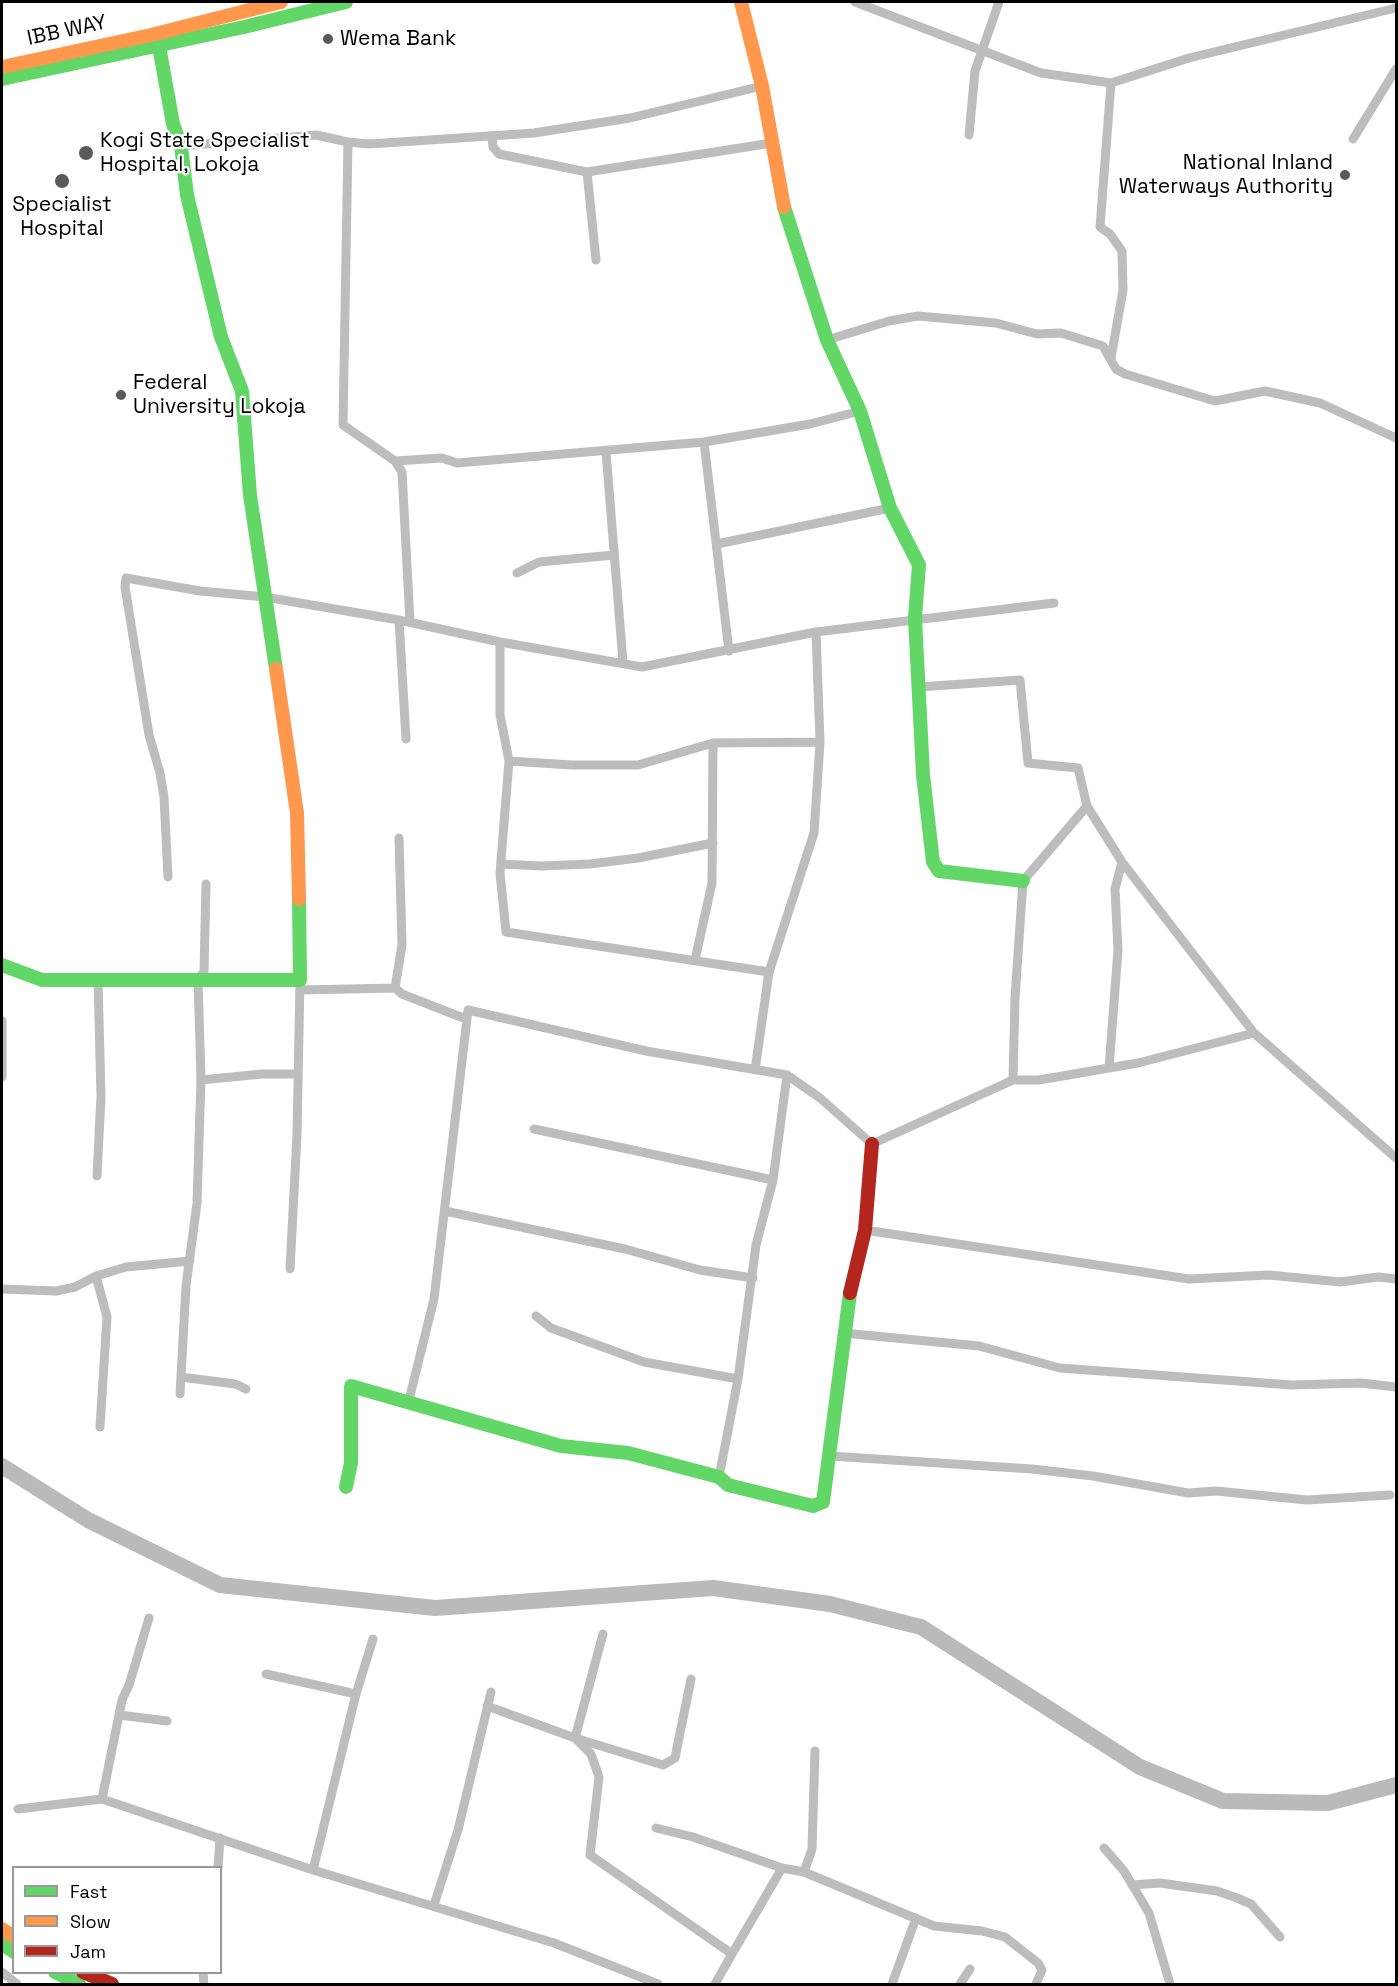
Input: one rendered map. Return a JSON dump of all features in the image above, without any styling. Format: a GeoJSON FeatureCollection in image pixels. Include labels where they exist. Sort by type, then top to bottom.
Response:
{"type":"FeatureCollection","features":[{"type":"Feature","properties":{"kind":"main road","name":"IBB WAY"},"geometry":{"type":"LineString","coordinates":[[2,67],[151,35],[281,2]]}},
{"type":"Feature","properties":{"kind":"main road"},"geometry":{"type":"LineString","coordinates":[[2,79],[159,46],[346,2]]}},
{"type":"Feature","properties":{"kind":"main road"},"geometry":{"type":"LineString","coordinates":[[741,2],[762,86],[787,223],[827,340],[860,411],[890,508],[919,565],[915,618],[923,775],[933,862],[939,871],[1023,881]]}},
{"type":"Feature","properties":{"kind":"main road"},"geometry":{"type":"LineString","coordinates":[[2,965],[42,980],[198,979],[300,985],[297,813],[250,495],[242,391],[221,337],[187,195],[181,146],[173,124],[159,46]]}},
{"type":"Feature","properties":{"kind":"main road"},"geometry":{"type":"LineString","coordinates":[[346,1487],[351,1463],[351,1386],[561,1446],[628,1453],[720,1477],[728,1485],[813,1506],[823,1502],[843,1333],[865,1230],[872,1144]]}},
{"type":"Feature","properties":{"kind":"main road"},"geometry":{"type":"LineString","coordinates":[[59,1974],[79,1984]]}},
{"type":"Feature","properties":{"kind":"main road"},"geometry":{"type":"LineString","coordinates":[[88,1974],[112,1984]]}},
{"type":"Feature","properties":{"kind":"street"},"geometry":{"type":"LineString","coordinates":[[855,2],[1041,73],[1111,82],[1189,58],[1396,8]]}},
{"type":"Feature","properties":{"kind":"street"},"geometry":{"type":"LineString","coordinates":[[969,135],[975,71],[999,2]]}},
{"type":"Feature","properties":{"kind":"street"},"geometry":{"type":"LineString","coordinates":[[1353,139],[1396,69]]}},
{"type":"Feature","properties":{"kind":"street"},"geometry":{"type":"LineString","coordinates":[[1111,82],[1100,227],[1110,234],[1122,252],[1123,290],[1111,358]]}},
{"type":"Feature","properties":{"kind":"street"},"geometry":{"type":"LineString","coordinates":[[181,146],[316,135],[369,144],[492,137],[630,118],[762,86]]}},
{"type":"Feature","properties":{"kind":"street"},"geometry":{"type":"LineString","coordinates":[[492,137],[493,147],[499,154],[586,172],[772,143]]}},
{"type":"Feature","properties":{"kind":"street"},"geometry":{"type":"LineString","coordinates":[[348,142],[343,425],[395,461],[402,472],[410,622]]}},
{"type":"Feature","properties":{"kind":"street"},"geometry":{"type":"LineString","coordinates":[[586,172],[596,260]]}},
{"type":"Feature","properties":{"kind":"street"},"geometry":{"type":"LineString","coordinates":[[827,340],[889,321],[918,316],[996,323],[1037,334],[1061,333],[1103,346],[1116,369],[1125,374],[1215,400],[1265,391],[1320,403],[1396,438]]}},
{"type":"Feature","properties":{"kind":"street"},"geometry":{"type":"LineString","coordinates":[[395,461],[442,458],[457,462],[606,452],[704,442],[810,424],[860,411]]}},
{"type":"Feature","properties":{"kind":"street"},"geometry":{"type":"LineString","coordinates":[[704,442],[729,651]]}},
{"type":"Feature","properties":{"kind":"street"},"geometry":{"type":"LineString","coordinates":[[606,452],[623,662]]}},
{"type":"Feature","properties":{"kind":"street"},"geometry":{"type":"LineString","coordinates":[[717,543],[890,508]]}},
{"type":"Feature","properties":{"kind":"street"},"geometry":{"type":"LineString","coordinates":[[517,573],[539,562],[614,555]]}},
{"type":"Feature","properties":{"kind":"street"},"geometry":{"type":"LineString","coordinates":[[168,877],[164,797],[149,735],[125,587],[126,578],[200,591],[264,597],[399,620],[500,642],[642,667],[816,632],[915,618],[1054,603]]}},
{"type":"Feature","properties":{"kind":"street"},"geometry":{"type":"LineString","coordinates":[[399,620],[406,739]]}},
{"type":"Feature","properties":{"kind":"street"},"geometry":{"type":"LineString","coordinates":[[755,1070],[769,972],[814,833],[820,742],[816,632]]}},
{"type":"Feature","properties":{"kind":"street"},"geometry":{"type":"LineString","coordinates":[[500,642],[500,715],[509,761],[501,864],[506,932],[769,972]]}},
{"type":"Feature","properties":{"kind":"street"},"geometry":{"type":"LineString","coordinates":[[919,687],[1020,680],[1028,763],[1078,768],[1087,806],[1122,862],[1254,1033],[1396,1158]]}},
{"type":"Feature","properties":{"kind":"street"},"geometry":{"type":"LineString","coordinates":[[509,761],[572,765],[638,765],[713,743],[820,742]]}},
{"type":"Feature","properties":{"kind":"street"},"geometry":{"type":"LineString","coordinates":[[694,960],[712,884],[713,743]]}},
{"type":"Feature","properties":{"kind":"street"},"geometry":{"type":"LineString","coordinates":[[1013,1080],[1015,998],[1023,881],[1087,806]]}},
{"type":"Feature","properties":{"kind":"street"},"geometry":{"type":"LineString","coordinates":[[395,988],[402,945],[399,838]]}},
{"type":"Feature","properties":{"kind":"street"},"geometry":{"type":"LineString","coordinates":[[501,864],[542,866],[590,864],[638,858],[713,843]]}},
{"type":"Feature","properties":{"kind":"street"},"geometry":{"type":"LineString","coordinates":[[1109,1068],[1118,951],[1115,889],[1122,862]]}},
{"type":"Feature","properties":{"kind":"street"},"geometry":{"type":"LineString","coordinates":[[180,1394],[196,1203],[201,1080],[198,979],[204,972],[206,884]]}},
{"type":"Feature","properties":{"kind":"street"},"geometry":{"type":"LineString","coordinates":[[98,980],[101,1096],[98,1176]]}},
{"type":"Feature","properties":{"kind":"street"},"geometry":{"type":"LineString","coordinates":[[290,1269],[300,985],[395,988],[402,994],[466,1019]]}},
{"type":"Feature","properties":{"kind":"street"},"geometry":{"type":"LineString","coordinates":[[408,1404],[434,1299],[468,1010],[646,1051],[787,1075],[820,1098],[872,1144],[1013,1080],[1039,1080],[1109,1068],[1254,1033]]}},
{"type":"Feature","properties":{"kind":"street"},"geometry":{"type":"LineString","coordinates":[[2,1021],[2,1077]]}},
{"type":"Feature","properties":{"kind":"street"},"geometry":{"type":"LineString","coordinates":[[201,1080],[262,1074],[298,1074]]}},
{"type":"Feature","properties":{"kind":"street"},"geometry":{"type":"LineString","coordinates":[[720,1477],[738,1379],[756,1245],[773,1180],[787,1075]]}},
{"type":"Feature","properties":{"kind":"street"},"geometry":{"type":"LineString","coordinates":[[534,1129],[773,1180]]}},
{"type":"Feature","properties":{"kind":"street"},"geometry":{"type":"LineString","coordinates":[[445,1211],[625,1249],[700,1270],[753,1278]]}},
{"type":"Feature","properties":{"kind":"street"},"geometry":{"type":"LineString","coordinates":[[865,1230],[1189,1278],[1269,1275],[1340,1282],[1378,1277],[1396,1279]]}},
{"type":"Feature","properties":{"kind":"street"},"geometry":{"type":"LineString","coordinates":[[2,1289],[56,1291],[75,1287],[96,1276],[137,1266],[190,1261]]}},
{"type":"Feature","properties":{"kind":"street"},"geometry":{"type":"LineString","coordinates":[[96,1276],[107,1317],[100,1427]]}},
{"type":"Feature","properties":{"kind":"street"},"geometry":{"type":"LineString","coordinates":[[536,1316],[551,1329],[644,1362],[738,1379]]}},
{"type":"Feature","properties":{"kind":"street"},"geometry":{"type":"LineString","coordinates":[[843,1333],[979,1346],[1060,1368],[1292,1385],[1361,1383],[1396,1387]]}},
{"type":"Feature","properties":{"kind":"street"},"geometry":{"type":"LineString","coordinates":[[181,1377],[235,1384],[246,1389]]}},
{"type":"Feature","properties":{"kind":"street"},"geometry":{"type":"LineString","coordinates":[[830,1456],[1032,1469],[1093,1476],[1188,1493],[1216,1491],[1307,1500],[1389,1495]]}},
{"type":"Feature","properties":{"kind":"street"},"geometry":{"type":"LineString","coordinates":[[102,1799],[119,1715],[149,1618]]}},
{"type":"Feature","properties":{"kind":"street"},"geometry":{"type":"LineString","coordinates":[[575,1738],[603,1634]]}},
{"type":"Feature","properties":{"kind":"street"},"geometry":{"type":"LineString","coordinates":[[313,1870],[356,1694],[373,1639]]}},
{"type":"Feature","properties":{"kind":"street"},"geometry":{"type":"LineString","coordinates":[[266,1674],[356,1694]]}},
{"type":"Feature","properties":{"kind":"street"},"geometry":{"type":"LineString","coordinates":[[487,1706],[575,1738],[663,1765],[675,1758],[690,1679]]}},
{"type":"Feature","properties":{"kind":"street"},"geometry":{"type":"LineString","coordinates":[[435,1905],[459,1830],[491,1692]]}},
{"type":"Feature","properties":{"kind":"street"},"geometry":{"type":"LineString","coordinates":[[119,1715],[167,1721]]}},
{"type":"Feature","properties":{"kind":"street"},"geometry":{"type":"LineString","coordinates":[[575,1738],[591,1754],[599,1777],[590,1855],[732,1954]]}},
{"type":"Feature","properties":{"kind":"street"},"geometry":{"type":"LineString","coordinates":[[804,1872],[812,1848],[815,1751]]}},
{"type":"Feature","properties":{"kind":"street"},"geometry":{"type":"LineString","coordinates":[[18,1809],[102,1799],[313,1870],[435,1905],[554,1943],[658,1984]]}},
{"type":"Feature","properties":{"kind":"street"},"geometry":{"type":"LineString","coordinates":[[656,1828],[693,1837],[782,1868],[804,1872],[934,1926],[982,1931],[1005,1937],[1038,1964],[1042,1970],[1036,1984]]}},
{"type":"Feature","properties":{"kind":"street"},"geometry":{"type":"LineString","coordinates":[[218,1866],[220,1838]]}},
{"type":"Feature","properties":{"kind":"street"},"geometry":{"type":"LineString","coordinates":[[1104,1848],[1124,1871],[1149,1913],[1170,1984]]}},
{"type":"Feature","properties":{"kind":"street"},"geometry":{"type":"LineString","coordinates":[[715,1984],[782,1868]]}},
{"type":"Feature","properties":{"kind":"street"},"geometry":{"type":"LineString","coordinates":[[1132,1885],[1160,1883],[1217,1891],[1237,1898],[1251,1904],[1280,1937]]}},
{"type":"Feature","properties":{"kind":"street"},"geometry":{"type":"LineString","coordinates":[[892,1984],[916,1918]]}},
{"type":"Feature","properties":{"kind":"street"},"geometry":{"type":"LineString","coordinates":[[960,1984],[970,1969]]}},
{"type":"Feature","properties":{"kind":"street"},"geometry":{"type":"LineString","coordinates":[[2,1973],[17,1984]]}},
{"type":"Feature","properties":{"kind":"waterway"},"geometry":{"type":"LineString","coordinates":[[2,1466],[88,1520],[220,1585],[435,1608],[713,1588],[830,1604],[921,1627],[1140,1767],[1223,1801],[1328,1803],[1396,1785]]}},
{"type":"Feature","properties":{"kind":"traffic: fast"},"geometry":{"type":"LineString","coordinates":[[2,79],[244,27],[346,2]]}},
{"type":"Feature","properties":{"kind":"traffic: fast"},"geometry":{"type":"LineString","coordinates":[[159,46],[173,124],[181,146],[187,195],[221,337],[242,391],[250,495],[276,669]]}},
{"type":"Feature","properties":{"kind":"traffic: fast"},"geometry":{"type":"LineString","coordinates":[[784,207],[827,340],[860,411],[890,508],[919,565],[915,618],[923,775],[933,862],[939,871],[1023,881]]}},
{"type":"Feature","properties":{"kind":"traffic: fast"},"geometry":{"type":"LineString","coordinates":[[2,965],[42,980],[300,980],[299,899]]}},
{"type":"Feature","properties":{"kind":"traffic: fast"},"geometry":{"type":"LineString","coordinates":[[346,1487],[351,1463],[351,1386],[561,1446],[628,1453],[719,1477],[728,1485],[813,1506],[823,1502],[850,1293]]}},
{"type":"Feature","properties":{"kind":"traffic: fast"},"geometry":{"type":"LineString","coordinates":[[2,1944],[12,1951]]}},
{"type":"Feature","properties":{"kind":"traffic: fast"},"geometry":{"type":"LineString","coordinates":[[59,1974],[79,1984]]}},
{"type":"Feature","properties":{"kind":"traffic: slow"},"geometry":{"type":"LineString","coordinates":[[2,67],[151,35],[281,2]]}},
{"type":"Feature","properties":{"kind":"traffic: slow"},"geometry":{"type":"LineString","coordinates":[[741,2],[762,86],[784,207]]}},
{"type":"Feature","properties":{"kind":"traffic: slow"},"geometry":{"type":"LineString","coordinates":[[276,669],[297,813],[299,899]]}},
{"type":"Feature","properties":{"kind":"traffic: slow"},"geometry":{"type":"LineString","coordinates":[[2,1929],[12,1936]]}},
{"type":"Feature","properties":{"kind":"traffic: jam"},"geometry":{"type":"LineString","coordinates":[[850,1293],[865,1230],[872,1144]]}},
{"type":"Feature","properties":{"kind":"traffic: jam"},"geometry":{"type":"LineString","coordinates":[[88,1974],[112,1984]]}},
{"type":"Feature","properties":{"kind":"place","name":"Wema Bank"},"geometry":{"type":"Point","coordinates":[328,39]}},
{"type":"Feature","properties":{"kind":"place","name":"Kogi State Specialist Hospital, Lokoja"},"geometry":{"type":"Point","coordinates":[86,153]}},
{"type":"Feature","properties":{"kind":"place","name":"National Inland Waterways Authority"},"geometry":{"type":"Point","coordinates":[1345,175]}},
{"type":"Feature","properties":{"kind":"place","name":"Specialist Hospital"},"geometry":{"type":"Point","coordinates":[62,181]}},
{"type":"Feature","properties":{"kind":"place","name":"Federal University Lokoja"},"geometry":{"type":"Point","coordinates":[121,395]}}]}
